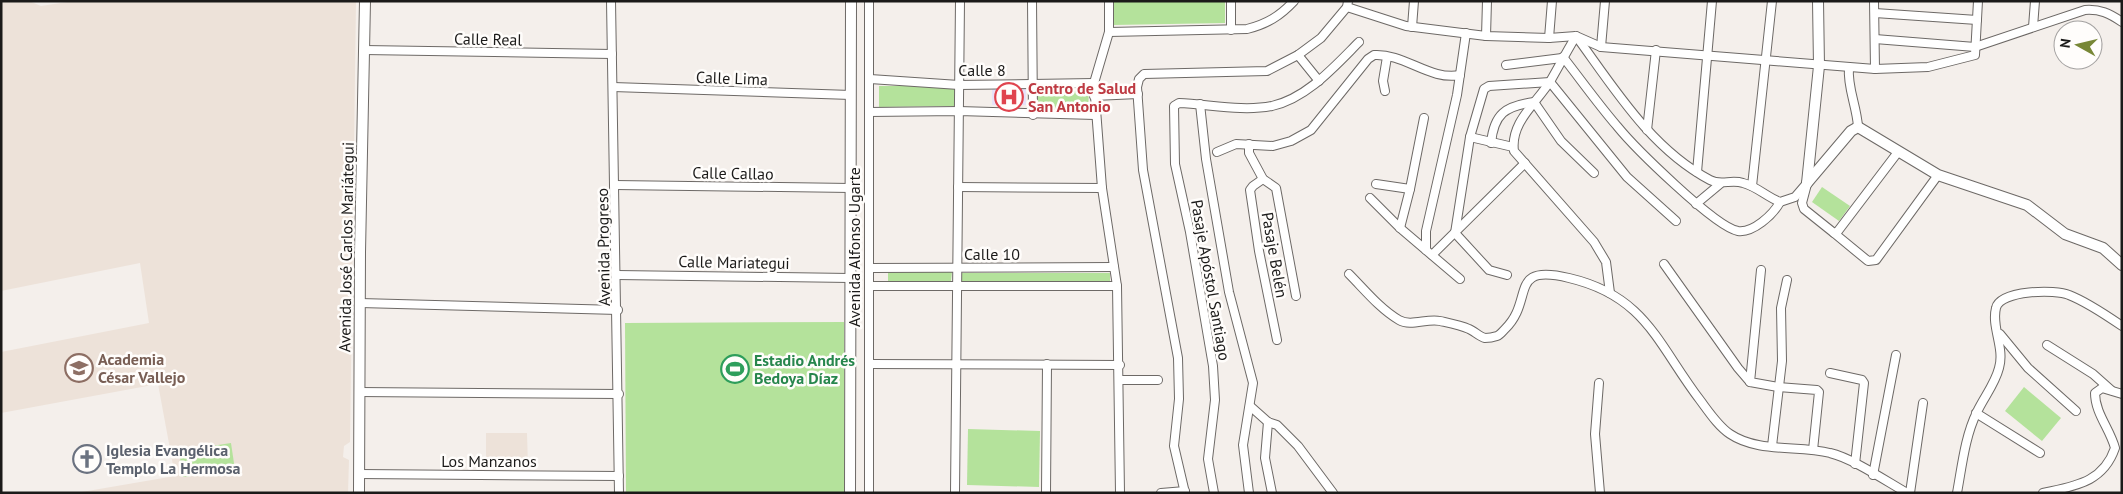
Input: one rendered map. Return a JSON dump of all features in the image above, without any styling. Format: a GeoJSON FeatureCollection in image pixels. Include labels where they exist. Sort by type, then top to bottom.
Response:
{"type":"FeatureCollection","features":[{"type":"Feature","properties":{"kind":"street","name":"Avenida José Carlos Mariátegui"},"geometry":{"type":"LineString","coordinates":[[359,493],[365,1]]}},
{"type":"Feature","properties":{"kind":"street","name":"Avenida Progreso"},"geometry":{"type":"LineString","coordinates":[[611,1],[618,310],[619,493]]}},
{"type":"Feature","properties":{"kind":"street","name":"Avenida Alfonso Ugarte"},"geometry":{"type":"LineString","coordinates":[[850,493],[851,1]]}},
{"type":"Feature","properties":{"kind":"street","name":"Avenida Alfonso Ugarte"},"geometry":{"type":"LineString","coordinates":[[869,1],[869,493]]}},
{"type":"Feature","properties":{"kind":"street"},"geometry":{"type":"LineString","coordinates":[[955,493],[960,1]]}},
{"type":"Feature","properties":{"kind":"street"},"geometry":{"type":"LineString","coordinates":[[1032,1],[1032,115]]}},
{"type":"Feature","properties":{"kind":"street"},"geometry":{"type":"LineString","coordinates":[[1109,1],[1109,32],[1094,83],[1094,96],[1102,188],[1117,286],[1120,365],[1120,493]]}},
{"type":"Feature","properties":{"kind":"street"},"geometry":{"type":"LineString","coordinates":[[1230,1],[1231,30]]}},
{"type":"Feature","properties":{"kind":"street"},"geometry":{"type":"LineString","coordinates":[[1109,32],[1247,29],[1263,25],[1282,14],[1294,1]]}},
{"type":"Feature","properties":{"kind":"street"},"geometry":{"type":"LineString","coordinates":[[1412,27],[1414,1]]}},
{"type":"Feature","properties":{"kind":"street"},"geometry":{"type":"LineString","coordinates":[[1486,36],[1487,1]]}},
{"type":"Feature","properties":{"kind":"street"},"geometry":{"type":"LineString","coordinates":[[1550,38],[1552,1]]}},
{"type":"Feature","properties":{"kind":"street"},"geometry":{"type":"LineString","coordinates":[[1601,47],[1605,1]]}},
{"type":"Feature","properties":{"kind":"street"},"geometry":{"type":"LineString","coordinates":[[1697,172],[1712,1]]}},
{"type":"Feature","properties":{"kind":"street"},"geometry":{"type":"LineString","coordinates":[[1752,186],[1772,1]]}},
{"type":"Feature","properties":{"kind":"street"},"geometry":{"type":"LineString","coordinates":[[1818,1],[1819,66],[1807,183],[1802,203],[1804,209],[1868,261],[1876,260],[1938,175]]}},
{"type":"Feature","properties":{"kind":"street"},"geometry":{"type":"LineString","coordinates":[[1874,1],[1875,70]]}},
{"type":"Feature","properties":{"kind":"street"},"geometry":{"type":"LineString","coordinates":[[1161,493],[1185,492],[1174,446],[1179,399],[1178,358],[1143,170],[1138,94],[1139,79],[1144,74],[1267,71],[1298,55],[1321,38],[1348,4],[1412,27],[1486,36],[1550,38],[1576,36],[1601,47],[1708,54],[1875,70],[1928,67],[1975,54],[1978,1]]}},
{"type":"Feature","properties":{"kind":"street"},"geometry":{"type":"LineString","coordinates":[[2033,27],[2034,1]]}},
{"type":"Feature","properties":{"kind":"street"},"geometry":{"type":"LineString","coordinates":[[2085,10],[2086,1]]}},
{"type":"Feature","properties":{"kind":"street"},"geometry":{"type":"LineString","coordinates":[[1875,39],[1975,47],[2085,10],[2097,9],[2110,14],[2122,22]]}},
{"type":"Feature","properties":{"kind":"street"},"geometry":{"type":"LineString","coordinates":[[1875,13],[1977,20]]}},
{"type":"Feature","properties":{"kind":"street"},"geometry":{"type":"LineString","coordinates":[[1429,252],[1428,226],[1443,164],[1460,76],[1466,33]]}},
{"type":"Feature","properties":{"kind":"street"},"geometry":{"type":"LineString","coordinates":[[1576,36],[1562,57],[1550,82],[1517,126],[1514,147],[1525,163],[1594,242],[1606,262],[1610,274],[1610,293]]}},
{"type":"Feature","properties":{"kind":"street"},"geometry":{"type":"LineString","coordinates":[[1576,36],[1647,130],[1678,158],[1697,172],[1720,184],[1742,182],[1780,202],[1795,198],[1851,131],[1858,127]]}},
{"type":"Feature","properties":{"kind":"street"},"geometry":{"type":"LineString","coordinates":[[1250,493],[1243,445],[1253,383],[1229,292],[1220,226],[1206,160],[1200,104],[1237,107],[1272,106],[1304,91],[1319,81],[1358,42]]}},
{"type":"Feature","properties":{"kind":"street","name":"Calle Real"},"geometry":{"type":"LineString","coordinates":[[364,50],[612,54]]}},
{"type":"Feature","properties":{"kind":"street"},"geometry":{"type":"LineString","coordinates":[[1647,130],[1656,50]]}},
{"type":"Feature","properties":{"kind":"street"},"geometry":{"type":"LineString","coordinates":[[1298,55],[1319,81]]}},
{"type":"Feature","properties":{"kind":"street"},"geometry":{"type":"LineString","coordinates":[[1217,152],[1236,144],[1273,146],[1291,141],[1311,130],[1368,59],[1374,55],[1411,63],[1439,75],[1460,76]]}},
{"type":"Feature","properties":{"kind":"street"},"geometry":{"type":"LineString","coordinates":[[1385,91],[1383,81],[1387,57]]}},
{"type":"Feature","properties":{"kind":"street"},"geometry":{"type":"LineString","coordinates":[[1506,65],[1562,57]]}},
{"type":"Feature","properties":{"kind":"street"},"geometry":{"type":"LineString","coordinates":[[1562,57],[1618,128],[1696,204],[1717,220],[1737,231],[1750,230],[1776,209],[1780,202]]}},
{"type":"Feature","properties":{"kind":"street"},"geometry":{"type":"LineString","coordinates":[[1849,68],[1848,84],[1857,110],[1858,127]]}},
{"type":"Feature","properties":{"kind":"street","name":"Calle 8"},"geometry":{"type":"LineString","coordinates":[[870,79],[959,85],[1094,83]]}},
{"type":"Feature","properties":{"kind":"street"},"geometry":{"type":"LineString","coordinates":[[1455,233],[1470,138],[1486,87],[1550,82]]}},
{"type":"Feature","properties":{"kind":"street"},"geometry":{"type":"LineString","coordinates":[[1550,82],[1627,177],[1676,221]]}},
{"type":"Feature","properties":{"kind":"street","name":"Calle Lima"},"geometry":{"type":"LineString","coordinates":[[613,87],[851,95]]}},
{"type":"Feature","properties":{"kind":"street"},"geometry":{"type":"LineString","coordinates":[[1094,96],[1138,94]]}},
{"type":"Feature","properties":{"kind":"street"},"geometry":{"type":"LineString","coordinates":[[1491,144],[1493,128],[1500,115],[1510,107],[1534,102]]}},
{"type":"Feature","properties":{"kind":"street"},"geometry":{"type":"LineString","coordinates":[[1534,102],[1561,141],[1594,172]]}},
{"type":"Feature","properties":{"kind":"street","name":"Pasaje Apóstol Santiago"},"geometry":{"type":"LineString","coordinates":[[1200,104],[1178,103],[1174,106],[1175,164],[1190,232],[1213,366],[1215,400],[1208,459],[1214,493]]}},
{"type":"Feature","properties":{"kind":"street"},"geometry":{"type":"LineString","coordinates":[[869,112],[959,111],[1032,115],[1095,115]]}},
{"type":"Feature","properties":{"kind":"street"},"geometry":{"type":"LineString","coordinates":[[1400,228],[1424,118]]}},
{"type":"Feature","properties":{"kind":"street"},"geometry":{"type":"LineString","coordinates":[[1858,127],[1938,175],[2027,205],[2065,234],[2103,248],[2122,265]]}},
{"type":"Feature","properties":{"kind":"street"},"geometry":{"type":"LineString","coordinates":[[1470,138],[1491,144],[1514,147]]}},
{"type":"Feature","properties":{"kind":"street"},"geometry":{"type":"LineString","coordinates":[[1249,144],[1249,153],[1263,179],[1276,188],[1296,296]]}},
{"type":"Feature","properties":{"kind":"street"},"geometry":{"type":"LineString","coordinates":[[1834,233],[1838,231],[1898,152]]}},
{"type":"Feature","properties":{"kind":"street"},"geometry":{"type":"LineString","coordinates":[[1429,252],[1455,233],[1525,163]]}},
{"type":"Feature","properties":{"kind":"street","name":"Pasaje Belén"},"geometry":{"type":"LineString","coordinates":[[1263,179],[1252,186],[1250,190],[1259,251],[1277,340]]}},
{"type":"Feature","properties":{"kind":"street"},"geometry":{"type":"LineString","coordinates":[[1376,184],[1410,189]]}},
{"type":"Feature","properties":{"kind":"street"},"geometry":{"type":"LineString","coordinates":[[1696,204],[1720,184]]}},
{"type":"Feature","properties":{"kind":"street","name":"Calle Callao"},"geometry":{"type":"LineString","coordinates":[[615,185],[851,188]]}},
{"type":"Feature","properties":{"kind":"street"},"geometry":{"type":"LineString","coordinates":[[958,187],[1102,188]]}},
{"type":"Feature","properties":{"kind":"street"},"geometry":{"type":"LineString","coordinates":[[1370,198],[1400,228],[1460,279]]}},
{"type":"Feature","properties":{"kind":"street"},"geometry":{"type":"LineString","coordinates":[[1455,233],[1489,270],[1507,275]]}},
{"type":"Feature","properties":{"kind":"street"},"geometry":{"type":"LineString","coordinates":[[1664,264],[1750,382],[1778,387],[1817,390],[1819,392],[1813,450]]}},
{"type":"Feature","properties":{"kind":"street","name":"Calle 10"},"geometry":{"type":"LineString","coordinates":[[869,268],[1114,267]]}},
{"type":"Feature","properties":{"kind":"street"},"geometry":{"type":"LineString","coordinates":[[1750,382],[1761,270]]}},
{"type":"Feature","properties":{"kind":"street"},"geometry":{"type":"LineString","coordinates":[[1348,274],[1400,321],[1436,320],[1470,329],[1484,338],[1498,336],[1510,324],[1518,308],[1525,284],[1534,276],[1543,273],[1570,278],[1610,293],[1634,309],[1659,337],[1689,385],[1716,421],[1731,434],[1753,443],[1830,453],[1848,459],[1873,475],[1908,493],[1923,403]]}},
{"type":"Feature","properties":{"kind":"street","name":"Calle Mariategui"},"geometry":{"type":"LineString","coordinates":[[617,275],[850,278]]}},
{"type":"Feature","properties":{"kind":"street"},"geometry":{"type":"LineString","coordinates":[[1772,446],[1782,361],[1780,308],[1787,280]]}},
{"type":"Feature","properties":{"kind":"street"},"geometry":{"type":"LineString","coordinates":[[869,286],[1117,286]]}},
{"type":"Feature","properties":{"kind":"street"},"geometry":{"type":"LineString","coordinates":[[1957,493],[1968,439],[1976,412],[1996,377],[2000,365],[1995,310],[2000,300],[2011,295],[2055,291],[2069,294],[2122,326]]}},
{"type":"Feature","properties":{"kind":"street"},"geometry":{"type":"LineString","coordinates":[[360,303],[618,310]]}},
{"type":"Feature","properties":{"kind":"street"},"geometry":{"type":"LineString","coordinates":[[1998,330],[2028,368],[2076,410]]}},
{"type":"Feature","properties":{"kind":"street"},"geometry":{"type":"LineString","coordinates":[[2047,345],[2093,374],[2111,390]]}},
{"type":"Feature","properties":{"kind":"street"},"geometry":{"type":"LineString","coordinates":[[1873,475],[1896,356]]}},
{"type":"Feature","properties":{"kind":"street"},"geometry":{"type":"LineString","coordinates":[[869,364],[1120,365]]}},
{"type":"Feature","properties":{"kind":"street"},"geometry":{"type":"LineString","coordinates":[[1046,493],[1047,364]]}},
{"type":"Feature","properties":{"kind":"street"},"geometry":{"type":"LineString","coordinates":[[1830,374],[1862,380],[1864,383],[1854,464]]}},
{"type":"Feature","properties":{"kind":"street"},"geometry":{"type":"LineString","coordinates":[[1120,380],[1158,380]]}},
{"type":"Feature","properties":{"kind":"street"},"geometry":{"type":"LineString","coordinates":[[1599,383],[1596,434],[1600,493]]}},
{"type":"Feature","properties":{"kind":"street"},"geometry":{"type":"LineString","coordinates":[[2042,493],[2080,485],[2092,480],[2102,471],[2111,458],[2114,448],[2112,436],[2099,412],[2095,393],[2102,388],[2122,394]]}},
{"type":"Feature","properties":{"kind":"street"},"geometry":{"type":"LineString","coordinates":[[359,392],[618,394]]}},
{"type":"Feature","properties":{"kind":"street"},"geometry":{"type":"LineString","coordinates":[[1250,406],[1268,422],[1277,425],[1298,446],[1333,493]]}},
{"type":"Feature","properties":{"kind":"street"},"geometry":{"type":"LineString","coordinates":[[1976,412],[2040,453]]}},
{"type":"Feature","properties":{"kind":"street"},"geometry":{"type":"LineString","coordinates":[[1268,422],[1264,458],[1272,493]]}},
{"type":"Feature","properties":{"kind":"street","name":"Los Manzanos"},"geometry":{"type":"LineString","coordinates":[[359,474],[619,476]]}},
{"type":"Feature","properties":{"kind":"shaded area"},"geometry":{"type":"Polygon","coordinates":[[[1,1],[29,1],[41,6],[74,1],[356,1],[350,442],[344,446],[343,457],[349,460],[348,493],[76,493],[175,476],[158,384],[1,413],[1,352],[149,323],[140,263],[1,291],[1,1]]]}},
{"type":"Feature","properties":{"kind":"shaded area","name":"Centro de Salud San Antonio"},"geometry":{"type":"Polygon","coordinates":[[[992,89],[1026,89],[1026,105],[992,105],[992,89]]]}},
{"type":"Feature","properties":{"kind":"shaded area"},"geometry":{"type":"Polygon","coordinates":[[[486,433],[527,433],[528,467],[486,467],[486,433]]]}},
{"type":"Feature","properties":{"kind":"green space"},"geometry":{"type":"Polygon","coordinates":[[[1114,1],[1225,1],[1225,23],[1113,25],[1114,1]]]}},
{"type":"Feature","properties":{"kind":"green space"},"geometry":{"type":"Polygon","coordinates":[[[879,86],[955,86],[955,106],[879,107],[879,86]]]}},
{"type":"Feature","properties":{"kind":"green space"},"geometry":{"type":"Polygon","coordinates":[[[1036,88],[1089,89],[1088,111],[1036,110],[1036,88]]]}},
{"type":"Feature","properties":{"kind":"green space"},"geometry":{"type":"Polygon","coordinates":[[[1822,187],[1850,206],[1839,221],[1812,202],[1822,187]]]}},
{"type":"Feature","properties":{"kind":"green space"},"geometry":{"type":"Polygon","coordinates":[[[888,272],[952,272],[951,281],[888,281],[888,272]]]}},
{"type":"Feature","properties":{"kind":"green space"},"geometry":{"type":"Polygon","coordinates":[[[962,273],[1110,273],[1110,281],[962,281],[962,273]]]}},
{"type":"Feature","properties":{"kind":"green space","name":"Estadio Andrés Bedoya Díaz"},"geometry":{"type":"Polygon","coordinates":[[[844,322],[845,493],[626,493],[625,323],[844,322]]]}},
{"type":"Feature","properties":{"kind":"green space"},"geometry":{"type":"Polygon","coordinates":[[[2024,387],[2061,418],[2042,441],[2005,411],[2024,387]]]}},
{"type":"Feature","properties":{"kind":"green space"},"geometry":{"type":"Polygon","coordinates":[[[968,429],[1040,431],[1039,487],[967,485],[968,429]]]}},
{"type":"Feature","properties":{"kind":"green space"},"geometry":{"type":"Polygon","coordinates":[[[231,443],[235,470],[183,477],[179,451],[231,443]]]}},
{"type":"Feature","properties":{"kind":"place","name":"Centro de Salud San Antonio"},"geometry":{"type":"Point","coordinates":[1009,97]}},
{"type":"Feature","properties":{"kind":"place","name":"Academia César Vallejo"},"geometry":{"type":"Point","coordinates":[79,368]}},
{"type":"Feature","properties":{"kind":"place","name":"Estadio Andrés Bedoya Díaz"},"geometry":{"type":"Point","coordinates":[735,369]}},
{"type":"Feature","properties":{"kind":"place","name":"Iglesia Evangélica Templo La Hermosa"},"geometry":{"type":"Point","coordinates":[87,459]}}]}
